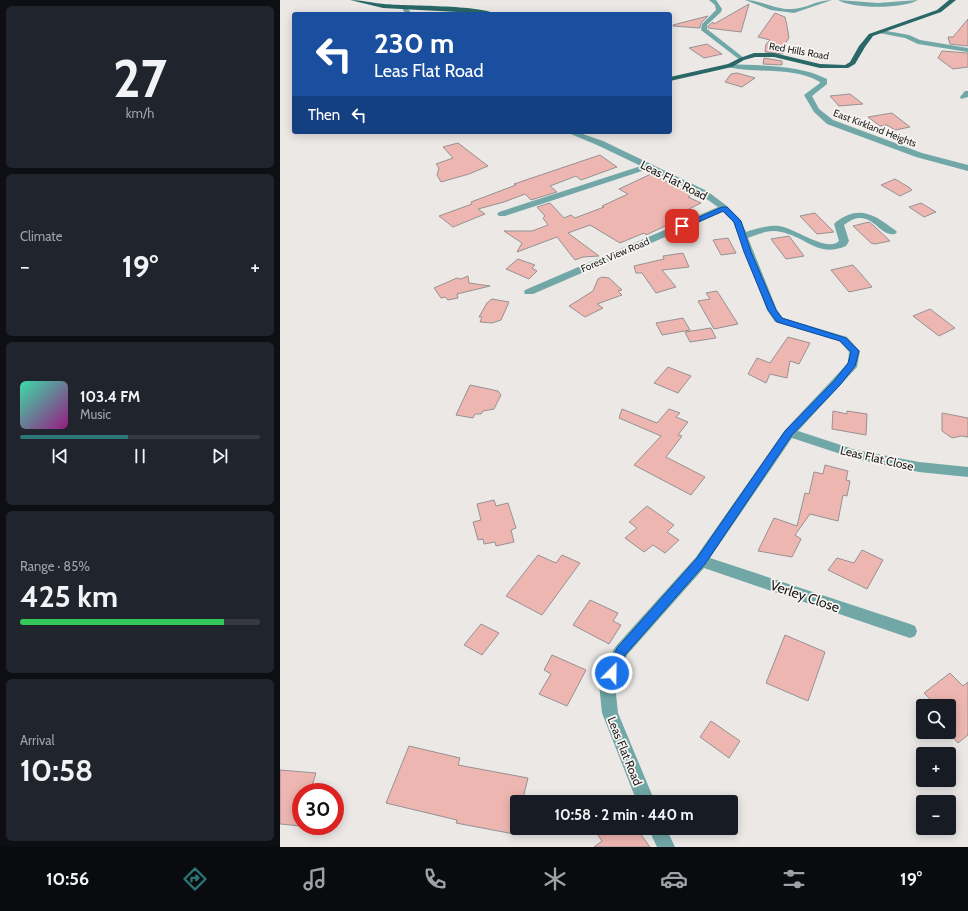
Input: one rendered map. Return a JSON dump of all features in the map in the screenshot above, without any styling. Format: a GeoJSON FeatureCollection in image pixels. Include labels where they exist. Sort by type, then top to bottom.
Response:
{"type":"FeatureCollection","features":[{"type":"Feature","properties":{"kind":"main road"},"geometry":{"type":"LineString","coordinates":[[353,0],[383,6],[483,12]]}},
{"type":"Feature","properties":{"kind":"main road","name":"Red Hills Road"},"geometry":{"type":"LineString","coordinates":[[672,79],[730,66],[742,58],[754,55],[768,55],[792,59],[820,66],[846,67],[853,62],[862,46],[871,35],[939,11],[953,0]]}},
{"type":"Feature","properties":{"kind":"street"},"geometry":{"type":"LineString","coordinates":[[712,0],[716,2],[720,8],[720,11],[704,25],[704,30],[742,58]]}},
{"type":"Feature","properties":{"kind":"street"},"geometry":{"type":"LineString","coordinates":[[748,0],[790,11],[802,10],[814,3],[829,0]]}},
{"type":"Feature","properties":{"kind":"street"},"geometry":{"type":"LineString","coordinates":[[841,0],[855,3],[881,5],[906,3],[915,0]]}},
{"type":"Feature","properties":{"kind":"street"},"geometry":{"type":"LineString","coordinates":[[404,7],[408,12]]}},
{"type":"Feature","properties":{"kind":"street"},"geometry":{"type":"LineString","coordinates":[[881,32],[907,36],[918,42],[968,50]]}},
{"type":"Feature","properties":{"kind":"street","name":"East Kirkland Heights"},"geometry":{"type":"LineString","coordinates":[[730,66],[797,72],[820,78],[824,82],[808,95],[810,103],[818,114],[830,122],[919,155],[968,168]]}},
{"type":"Feature","properties":{"kind":"street","name":"Leas Flat Road"},"geometry":{"type":"LineString","coordinates":[[576,134],[600,142],[704,193],[724,208],[737,221],[772,310],[779,320],[843,340],[855,351],[852,364],[837,383],[789,433],[701,561],[621,651],[607,684],[610,713],[643,795]]}},
{"type":"Feature","properties":{"kind":"street"},"geometry":{"type":"LineString","coordinates":[[502,214],[649,166]]}},
{"type":"Feature","properties":{"kind":"street","name":"Forest View Road"},"geometry":{"type":"LineString","coordinates":[[529,292],[724,208]]}},
{"type":"Feature","properties":{"kind":"street"},"geometry":{"type":"LineString","coordinates":[[743,236],[768,229],[778,228],[786,230],[822,247],[839,246],[843,244],[844,241],[839,224],[854,216],[861,215],[868,216],[892,232]]}},
{"type":"Feature","properties":{"kind":"street","name":"Leas Flat Close"},"geometry":{"type":"LineString","coordinates":[[789,433],[856,454],[919,467],[968,472]]}},
{"type":"Feature","properties":{"kind":"street","name":"Verley Close"},"geometry":{"type":"LineString","coordinates":[[701,561],[910,631]]}},
{"type":"Feature","properties":{"kind":"street"},"geometry":{"type":"LineString","coordinates":[[660,835],[666,847]]}},
{"type":"Feature","properties":{"kind":"building"},"geometry":{"type":"Polygon","coordinates":[[[749,4],[741,32],[708,28],[708,26],[713,22],[714,24],[749,4]]]}},
{"type":"Feature","properties":{"kind":"building"},"geometry":{"type":"Polygon","coordinates":[[[775,13],[785,17],[787,26],[789,38],[784,45],[783,54],[765,52],[766,44],[770,40],[758,37],[775,13]]]}},
{"type":"Feature","properties":{"kind":"building"},"geometry":{"type":"Polygon","coordinates":[[[708,16],[701,23],[700,28],[673,26],[673,25],[708,16]]]}},
{"type":"Feature","properties":{"kind":"building"},"geometry":{"type":"Polygon","coordinates":[[[968,19],[968,46],[950,44],[948,37],[953,37],[968,19]]]}},
{"type":"Feature","properties":{"kind":"building"},"geometry":{"type":"Polygon","coordinates":[[[707,44],[722,54],[704,58],[689,48],[707,44]]]}},
{"type":"Feature","properties":{"kind":"building"},"geometry":{"type":"Polygon","coordinates":[[[942,51],[968,53],[968,67],[953,69],[938,58],[942,51]]]}},
{"type":"Feature","properties":{"kind":"building"},"geometry":{"type":"Polygon","coordinates":[[[764,58],[782,61],[782,65],[763,64],[764,58]]]}},
{"type":"Feature","properties":{"kind":"building"},"geometry":{"type":"Polygon","coordinates":[[[737,73],[755,78],[742,87],[725,82],[731,74],[737,73]]]}},
{"type":"Feature","properties":{"kind":"building"},"geometry":{"type":"Polygon","coordinates":[[[850,94],[863,104],[839,106],[830,96],[850,94]]]}},
{"type":"Feature","properties":{"kind":"building"},"geometry":{"type":"Polygon","coordinates":[[[892,113],[910,127],[895,130],[887,125],[880,126],[868,117],[892,113]]]}},
{"type":"Feature","properties":{"kind":"building"},"geometry":{"type":"Polygon","coordinates":[[[458,143],[488,166],[469,174],[441,182],[437,175],[439,168],[436,164],[453,158],[443,147],[458,143]]]}},
{"type":"Feature","properties":{"kind":"building"},"geometry":{"type":"Polygon","coordinates":[[[600,155],[617,167],[581,180],[576,176],[550,186],[557,192],[531,200],[525,194],[504,202],[478,209],[485,214],[453,227],[439,216],[516,185],[514,184],[600,155]]]}},
{"type":"Feature","properties":{"kind":"building"},"geometry":{"type":"Polygon","coordinates":[[[651,174],[691,195],[688,197],[701,203],[687,210],[693,213],[646,235],[644,233],[620,243],[590,225],[568,233],[599,256],[583,257],[575,260],[557,237],[517,252],[522,243],[504,231],[532,231],[548,225],[543,218],[545,216],[537,207],[550,203],[564,218],[571,215],[575,218],[604,207],[602,206],[628,194],[619,189],[651,174]]]}},
{"type":"Feature","properties":{"kind":"building"},"geometry":{"type":"Polygon","coordinates":[[[895,179],[912,190],[900,196],[881,185],[895,179]]]}},
{"type":"Feature","properties":{"kind":"building"},"geometry":{"type":"Polygon","coordinates":[[[921,203],[936,212],[924,217],[909,207],[921,203]]]}},
{"type":"Feature","properties":{"kind":"building"},"geometry":{"type":"Polygon","coordinates":[[[815,213],[834,232],[817,234],[800,216],[815,213]]]}},
{"type":"Feature","properties":{"kind":"building"},"geometry":{"type":"Polygon","coordinates":[[[869,222],[890,241],[875,244],[871,243],[853,226],[869,222]]]}},
{"type":"Feature","properties":{"kind":"building"},"geometry":{"type":"Polygon","coordinates":[[[789,236],[804,256],[786,259],[771,239],[789,236]]]}},
{"type":"Feature","properties":{"kind":"building"},"geometry":{"type":"Polygon","coordinates":[[[728,238],[736,253],[721,255],[713,240],[728,238]]]}},
{"type":"Feature","properties":{"kind":"building"},"geometry":{"type":"Polygon","coordinates":[[[683,253],[689,267],[662,270],[676,287],[656,293],[642,273],[636,273],[634,266],[664,259],[663,256],[683,253]]]}},
{"type":"Feature","properties":{"kind":"building"},"geometry":{"type":"Polygon","coordinates":[[[518,259],[535,265],[532,268],[537,271],[529,279],[506,269],[518,259]]]}},
{"type":"Feature","properties":{"kind":"building"},"geometry":{"type":"Polygon","coordinates":[[[853,265],[872,287],[849,292],[831,270],[853,265]]]}},
{"type":"Feature","properties":{"kind":"building"},"geometry":{"type":"Polygon","coordinates":[[[468,276],[469,283],[490,286],[457,294],[458,298],[448,300],[445,297],[441,298],[434,288],[457,278],[461,279],[468,276]]]}},
{"type":"Feature","properties":{"kind":"building"},"geometry":{"type":"Polygon","coordinates":[[[602,277],[609,278],[622,290],[618,291],[622,295],[597,304],[603,308],[585,317],[569,306],[593,291],[598,279],[602,277]]]}},
{"type":"Feature","properties":{"kind":"building"},"geometry":{"type":"Polygon","coordinates":[[[717,291],[738,324],[714,329],[698,301],[710,299],[706,293],[717,291]]]}},
{"type":"Feature","properties":{"kind":"building"},"geometry":{"type":"Polygon","coordinates":[[[492,299],[509,302],[501,320],[492,323],[480,322],[482,317],[479,317],[487,303],[492,299]]]}},
{"type":"Feature","properties":{"kind":"building"},"geometry":{"type":"Polygon","coordinates":[[[930,309],[955,328],[939,336],[913,316],[930,309]]]}},
{"type":"Feature","properties":{"kind":"building"},"geometry":{"type":"Polygon","coordinates":[[[683,318],[690,330],[662,335],[656,323],[683,318]]]}},
{"type":"Feature","properties":{"kind":"building"},"geometry":{"type":"Polygon","coordinates":[[[711,328],[716,338],[690,342],[685,332],[711,328]]]}},
{"type":"Feature","properties":{"kind":"building"},"geometry":{"type":"Polygon","coordinates":[[[788,337],[810,343],[799,364],[790,361],[787,378],[770,374],[766,383],[748,374],[757,358],[770,363],[788,337]]]}},
{"type":"Feature","properties":{"kind":"building"},"geometry":{"type":"Polygon","coordinates":[[[668,367],[691,376],[678,393],[654,383],[668,367]]]}},
{"type":"Feature","properties":{"kind":"building"},"geometry":{"type":"Polygon","coordinates":[[[470,385],[498,391],[501,395],[494,409],[483,411],[481,414],[475,414],[473,418],[456,415],[470,385]]]}},
{"type":"Feature","properties":{"kind":"building"},"geometry":{"type":"Polygon","coordinates":[[[622,409],[657,423],[669,409],[680,413],[676,417],[688,422],[678,435],[682,436],[666,457],[705,477],[691,495],[634,465],[661,436],[619,418],[622,409]]]}},
{"type":"Feature","properties":{"kind":"building"},"geometry":{"type":"Polygon","coordinates":[[[833,411],[847,414],[847,411],[867,414],[866,435],[832,429],[833,411]]]}},
{"type":"Feature","properties":{"kind":"building"},"geometry":{"type":"Polygon","coordinates":[[[942,413],[968,418],[968,437],[961,436],[952,438],[942,431],[942,413]]]}},
{"type":"Feature","properties":{"kind":"building"},"geometry":{"type":"Polygon","coordinates":[[[825,465],[848,471],[846,480],[850,481],[847,496],[843,495],[838,521],[810,514],[795,535],[801,539],[792,557],[758,551],[774,518],[797,526],[805,493],[809,494],[814,472],[823,474],[825,465]]]}},
{"type":"Feature","properties":{"kind":"building"},"geometry":{"type":"Polygon","coordinates":[[[494,500],[496,506],[508,503],[516,528],[511,530],[514,542],[496,546],[495,542],[484,544],[483,539],[478,540],[473,522],[481,520],[477,504],[494,500]]]}},
{"type":"Feature","properties":{"kind":"building"},"geometry":{"type":"Polygon","coordinates":[[[647,506],[674,525],[667,532],[679,540],[665,553],[653,545],[644,552],[625,538],[637,528],[629,522],[647,506]]]}},
{"type":"Feature","properties":{"kind":"building"},"geometry":{"type":"Polygon","coordinates":[[[862,550],[883,560],[867,589],[828,570],[837,558],[854,563],[862,550]]]}},
{"type":"Feature","properties":{"kind":"building"},"geometry":{"type":"Polygon","coordinates":[[[538,555],[556,563],[562,555],[580,563],[542,615],[506,596],[538,555]]]}},
{"type":"Feature","properties":{"kind":"building"},"geometry":{"type":"Polygon","coordinates":[[[590,600],[618,613],[613,621],[621,625],[609,644],[573,625],[590,600]]]}},
{"type":"Feature","properties":{"kind":"building"},"geometry":{"type":"Polygon","coordinates":[[[481,624],[499,633],[482,655],[464,645],[481,624]]]}},
{"type":"Feature","properties":{"kind":"building"},"geometry":{"type":"Polygon","coordinates":[[[785,635],[825,652],[808,701],[766,683],[785,635]]]}},
{"type":"Feature","properties":{"kind":"building"},"geometry":{"type":"Polygon","coordinates":[[[552,655],[586,670],[567,706],[539,694],[551,674],[544,670],[552,655]]]}},
{"type":"Feature","properties":{"kind":"building"},"geometry":{"type":"Polygon","coordinates":[[[950,673],[963,686],[968,682],[968,735],[958,743],[954,739],[956,739],[956,699],[930,699],[924,693],[950,673]]]}},
{"type":"Feature","properties":{"kind":"building"},"geometry":{"type":"Polygon","coordinates":[[[711,721],[740,741],[729,758],[700,737],[711,721]]]}},
{"type":"Feature","properties":{"kind":"building"},"geometry":{"type":"Polygon","coordinates":[[[409,746],[460,758],[458,765],[528,778],[524,795],[510,795],[510,833],[456,823],[457,820],[386,803],[409,746]]]}},
{"type":"Feature","properties":{"kind":"building"},"geometry":{"type":"Polygon","coordinates":[[[280,770],[316,773],[313,783],[292,783],[292,825],[280,824],[280,770]]]}},
{"type":"Feature","properties":{"kind":"building"},"geometry":{"type":"Polygon","coordinates":[[[598,835],[641,835],[650,847],[594,847],[602,841],[598,835]]]}},
{"type":"Feature","properties":{"kind":"route"},"geometry":{"type":"LineString","coordinates":[[612,673],[621,651],[701,561],[789,433],[837,383],[852,364],[855,351],[843,340],[779,320],[772,310],[737,221],[724,208],[682,226]]}}]}
